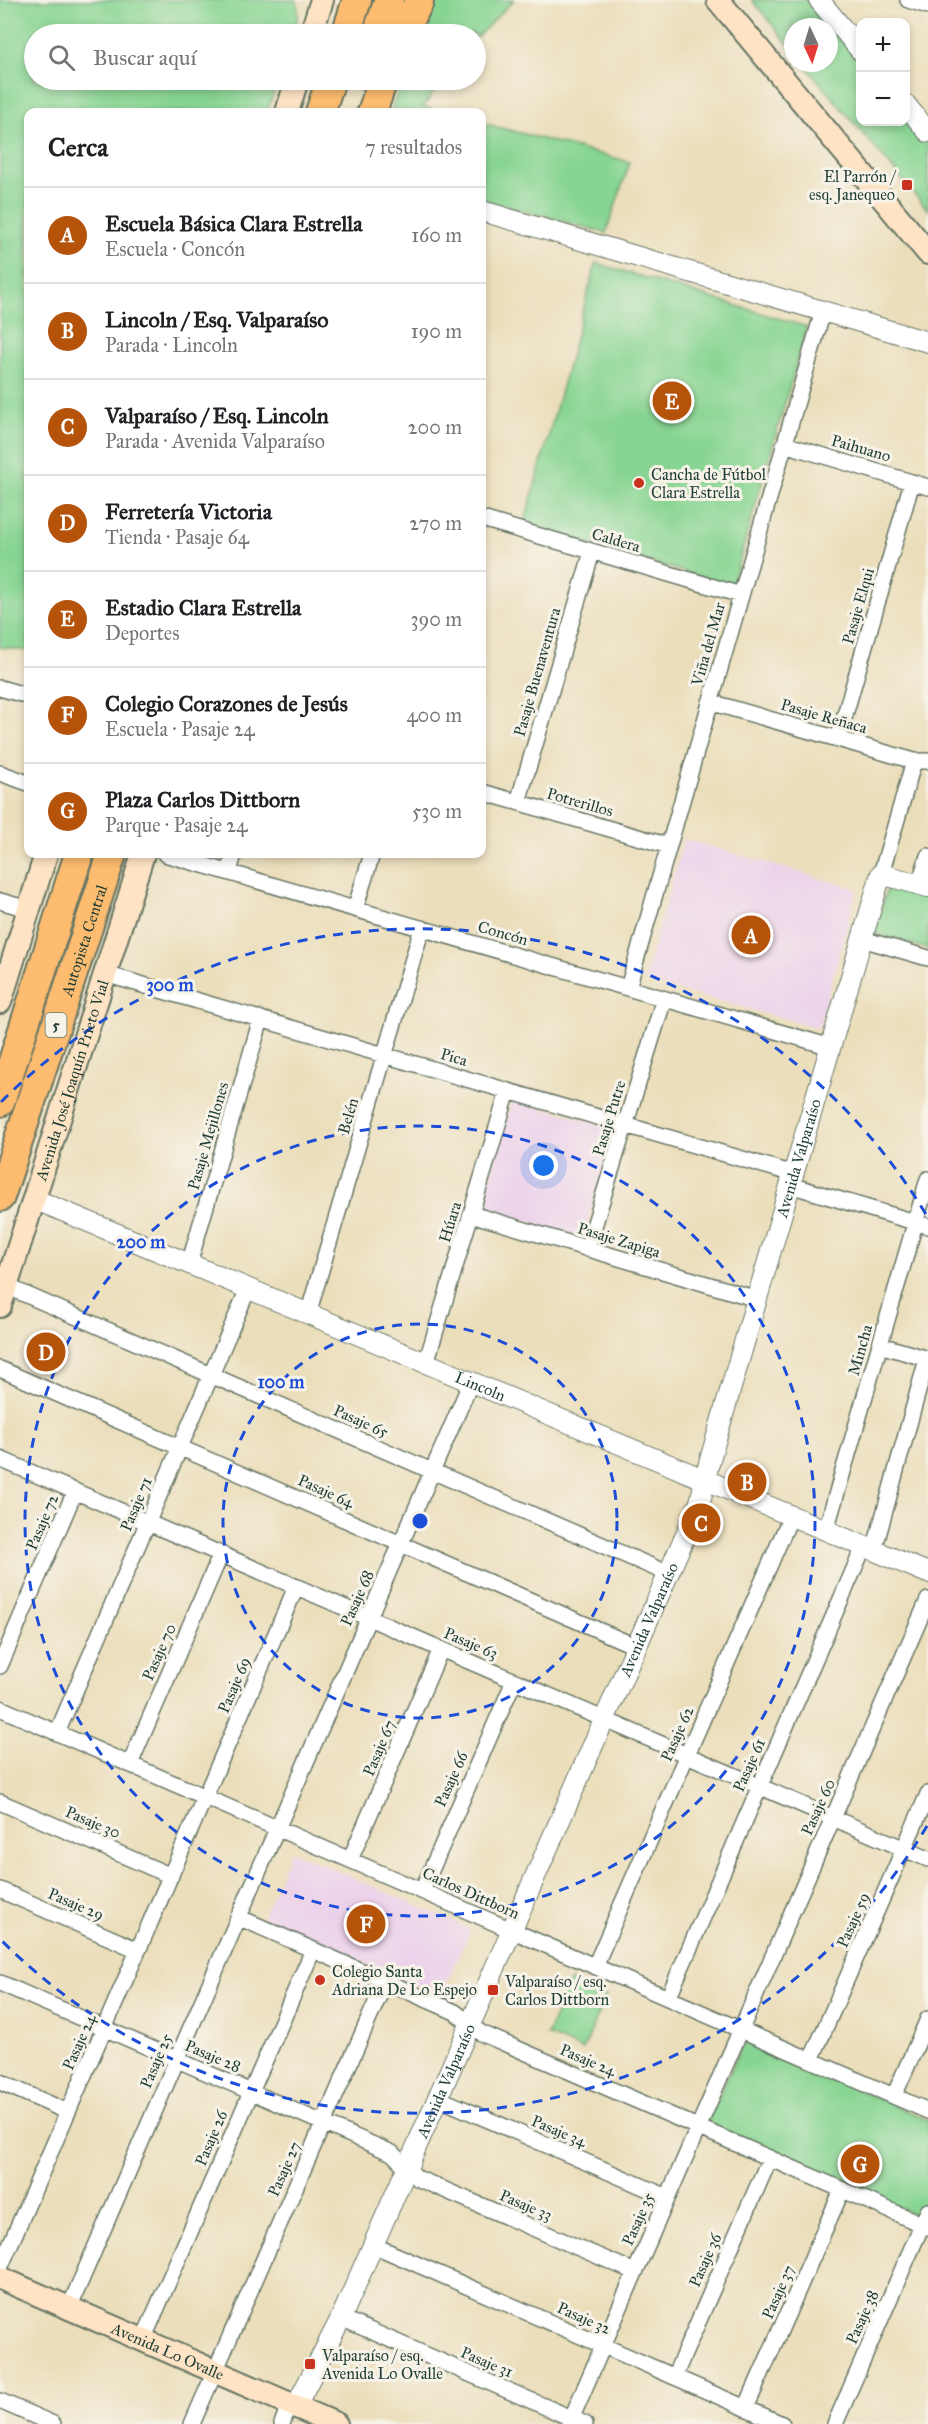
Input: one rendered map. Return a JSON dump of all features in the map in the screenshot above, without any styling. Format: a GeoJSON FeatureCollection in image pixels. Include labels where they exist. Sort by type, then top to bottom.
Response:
{"type":"FeatureCollection","features":[{"type":"Feature","properties":{"kind":"highway"},"geometry":{"type":"LineString","coordinates":[[349,24],[357,0]]}},
{"type":"Feature","properties":{"kind":"highway"},"geometry":{"type":"LineString","coordinates":[[381,24],[389,0]]}},
{"type":"Feature","properties":{"kind":"highway"},"geometry":{"type":"LineString","coordinates":[[407,24],[419,1]]}},
{"type":"Feature","properties":{"kind":"highway"},"geometry":{"type":"LineString","coordinates":[[321,108],[328,90]]}},
{"type":"Feature","properties":{"kind":"highway"},"geometry":{"type":"LineString","coordinates":[[353,108],[360,90]]}},
{"type":"Feature","properties":{"kind":"highway"},"geometry":{"type":"LineString","coordinates":[[373,108],[380,90]]}},
{"type":"Feature","properties":{"kind":"highway","name":"Autopista Central"},"geometry":{"type":"LineString","coordinates":[[0,1102],[79,858]]}},
{"type":"Feature","properties":{"kind":"highway","name":"Autopista Central"},"geometry":{"type":"LineString","coordinates":[[0,1197],[111,858]]}},
{"type":"Feature","properties":{"kind":"main road"},"geometry":{"type":"LineString","coordinates":[[314,24],[322,0]]}},
{"type":"Feature","properties":{"kind":"main road"},"geometry":{"type":"LineString","coordinates":[[718,0],[928,253]]}},
{"type":"Feature","properties":{"kind":"main road"},"geometry":{"type":"LineString","coordinates":[[737,0],[928,231]]}},
{"type":"Feature","properties":{"kind":"main road"},"geometry":{"type":"LineString","coordinates":[[413,24],[419,1]]}},
{"type":"Feature","properties":{"kind":"main road"},"geometry":{"type":"LineString","coordinates":[[288,108],[294,90]]}},
{"type":"Feature","properties":{"kind":"main road"},"geometry":{"type":"LineString","coordinates":[[388,108],[393,90]]}},
{"type":"Feature","properties":{"kind":"main road"},"geometry":{"type":"LineString","coordinates":[[0,1002],[7,958],[28,909],[45,858]]}},
{"type":"Feature","properties":{"kind":"main road","name":"Avenida José Joaquín Prieto Vial"},"geometry":{"type":"LineString","coordinates":[[3,1296],[142,858]]}},
{"type":"Feature","properties":{"kind":"main road","name":"Avenida Lo Ovalle"},"geometry":{"type":"LineString","coordinates":[[0,2278],[336,2424]]}},
{"type":"Feature","properties":{"kind":"street"},"geometry":{"type":"LineString","coordinates":[[819,0],[856,44]]}},
{"type":"Feature","properties":{"kind":"street"},"geometry":{"type":"LineString","coordinates":[[908,0],[928,6]]}},
{"type":"Feature","properties":{"kind":"street"},"geometry":{"type":"LineString","coordinates":[[910,110],[928,132]]}},
{"type":"Feature","properties":{"kind":"street"},"geometry":{"type":"LineString","coordinates":[[486,213],[928,342]]}},
{"type":"Feature","properties":{"kind":"street","name":"Viña del Mar"},"geometry":{"type":"LineString","coordinates":[[628,988],[823,310]]}},
{"type":"Feature","properties":{"kind":"street","name":"Paihuano"},"geometry":{"type":"LineString","coordinates":[[784,444],[928,486]]}},
{"type":"Feature","properties":{"kind":"street","name":"Pasaje Elqui"},"geometry":{"type":"LineString","coordinates":[[838,739],[912,482]]}},
{"type":"Feature","properties":{"kind":"street","name":"Caldera"},"geometry":{"type":"LineString","coordinates":[[486,520],[741,596]]}},
{"type":"Feature","properties":{"kind":"street","name":"Pasaje Buenaventura"},"geometry":{"type":"LineString","coordinates":[[518,802],[592,552]]}},
{"type":"Feature","properties":{"kind":"street"},"geometry":{"type":"LineString","coordinates":[[0,688],[24,695]]}},
{"type":"Feature","properties":{"kind":"street","name":"Pasaje Reñaca"},"geometry":{"type":"LineString","coordinates":[[710,702],[921,761]]}},
{"type":"Feature","properties":{"kind":"street","name":"Avenida Valparaíso"},"geometry":{"type":"LineString","coordinates":[[296,2406],[341,2318],[700,1502],[881,874],[921,761]]}},
{"type":"Feature","properties":{"kind":"street"},"geometry":{"type":"LineString","coordinates":[[0,773],[24,782]]}},
{"type":"Feature","properties":{"kind":"street","name":"Potrerillos"},"geometry":{"type":"LineString","coordinates":[[486,793],[669,846]]}},
{"type":"Feature","properties":{"kind":"street"},"geometry":{"type":"LineString","coordinates":[[881,874],[924,886],[928,856]]}},
{"type":"Feature","properties":{"kind":"street","name":"Concón"},"geometry":{"type":"LineString","coordinates":[[179,858],[831,1047]]}},
{"type":"Feature","properties":{"kind":"street"},"geometry":{"type":"LineString","coordinates":[[229,872],[233,858]]}},
{"type":"Feature","properties":{"kind":"street"},"geometry":{"type":"LineString","coordinates":[[356,909],[371,858]]}},
{"type":"Feature","properties":{"kind":"street"},"geometry":{"type":"LineString","coordinates":[[0,901],[28,909]]}},
{"type":"Feature","properties":{"kind":"street","name":"Belén"},"geometry":{"type":"LineString","coordinates":[[308,1314],[422,928]]}},
{"type":"Feature","properties":{"kind":"street"},"geometry":{"type":"LineString","coordinates":[[862,939],[928,958]]}},
{"type":"Feature","properties":{"kind":"street","name":"Pica"},"geometry":{"type":"LineString","coordinates":[[105,974],[625,1125],[922,1224]]}},
{"type":"Feature","properties":{"kind":"street","name":"Pasaje Putre"},"geometry":{"type":"LineString","coordinates":[[587,1249],[664,999]]}},
{"type":"Feature","properties":{"kind":"street","name":"Pasaje Mejillones"},"geometry":{"type":"LineString","coordinates":[[189,1264],[261,1019]]}},
{"type":"Feature","properties":{"kind":"street","name":"Húara"},"geometry":{"type":"LineString","coordinates":[[426,1363],[508,1091]]}},
{"type":"Feature","properties":{"kind":"street","name":"Mincha"},"geometry":{"type":"LineString","coordinates":[[826,1530],[880,1345],[922,1224],[928,1179]]}},
{"type":"Feature","properties":{"kind":"street","name":"Lincoln"},"geometry":{"type":"LineString","coordinates":[[34,1199],[928,1573]]}},
{"type":"Feature","properties":{"kind":"street","name":"Pasaje Zapiga"},"geometry":{"type":"LineString","coordinates":[[471,1214],[757,1299]]}},
{"type":"Feature","properties":{"kind":"street","name":"Pasaje 71"},"geometry":{"type":"LineString","coordinates":[[57,1733],[248,1289]]}},
{"type":"Feature","properties":{"kind":"street","name":"Pasaje 65"},"geometry":{"type":"LineString","coordinates":[[3,1296],[211,1375],[669,1574]]}},
{"type":"Feature","properties":{"kind":"street"},"geometry":{"type":"LineString","coordinates":[[880,1345],[927,1359]]}},
{"type":"Feature","properties":{"kind":"street","name":"Pasaje 61"},"geometry":{"type":"LineString","coordinates":[[668,1998],[760,1787],[869,1548],[927,1359]]}},
{"type":"Feature","properties":{"kind":"street","name":"Pasaje 64"},"geometry":{"type":"LineString","coordinates":[[0,1369],[637,1647]]}},
{"type":"Feature","properties":{"kind":"street","name":"Pasaje 68"},"geometry":{"type":"LineString","coordinates":[[277,1828],[471,1382]]}},
{"type":"Feature","properties":{"kind":"street","name":"Pasaje 63"},"geometry":{"type":"LineString","coordinates":[[0,1459],[928,1859]]}},
{"type":"Feature","properties":{"kind":"street","name":"Pasaje 72"},"geometry":{"type":"LineString","coordinates":[[0,1666],[75,1491]]}},
{"type":"Feature","properties":{"kind":"street","name":"Pasaje 62"},"geometry":{"type":"LineString","coordinates":[[595,1966],[791,1516]]}},
{"type":"Feature","properties":{"kind":"street","name":"Pasaje 70"},"geometry":{"type":"LineString","coordinates":[[130,1764],[221,1554]]}},
{"type":"Feature","properties":{"kind":"street","name":"Pasaje 69"},"geometry":{"type":"LineString","coordinates":[[205,1797],[296,1587]]}},
{"type":"Feature","properties":{"kind":"street","name":"Pasaje 60"},"geometry":{"type":"LineString","coordinates":[[740,2029],[928,1600]]}},
{"type":"Feature","properties":{"kind":"street","name":"Pasaje 67"},"geometry":{"type":"LineString","coordinates":[[350,1860],[441,1649]]}},
{"type":"Feature","properties":{"kind":"street","name":"Pasaje 66"},"geometry":{"type":"LineString","coordinates":[[422,1891],[514,1681]]}},
{"type":"Feature","properties":{"kind":"street","name":"Carlos Dittborn"},"geometry":{"type":"LineString","coordinates":[[0,1708],[928,2111]]}},
{"type":"Feature","properties":{"kind":"street","name":"Pasaje 59"},"geometry":{"type":"LineString","coordinates":[[812,2060],[928,1794]]}},
{"type":"Feature","properties":{"kind":"street","name":"Pasaje 24"},"geometry":{"type":"LineString","coordinates":[[0,2268],[205,1797]]}},
{"type":"Feature","properties":{"kind":"street","name":"Pasaje 30"},"geometry":{"type":"LineString","coordinates":[[0,1802],[171,1876]]}},
{"type":"Feature","properties":{"kind":"street","name":"Pasaje 25"},"geometry":{"type":"LineString","coordinates":[[69,2308],[277,1828]]}},
{"type":"Feature","properties":{"kind":"street","name":"Pasaje 29"},"geometry":{"type":"LineString","coordinates":[[0,1890],[138,1950]]}},
{"type":"Feature","properties":{"kind":"street","name":"Pasaje 24"},"geometry":{"type":"LineString","coordinates":[[238,1917],[455,2012],[481,2033],[842,2190],[926,2221]]}},
{"type":"Feature","properties":{"kind":"street","name":"Pasaje 26"},"geometry":{"type":"LineString","coordinates":[[143,2340],[313,1950]]}},
{"type":"Feature","properties":{"kind":"street","name":"Pasaje 27"},"geometry":{"type":"LineString","coordinates":[[192,2424],[386,1982]]}},
{"type":"Feature","properties":{"kind":"street","name":"Pasaje 28"},"geometry":{"type":"LineString","coordinates":[[0,1983],[392,2153],[407,2168]]}},
{"type":"Feature","properties":{"kind":"street"},"geometry":{"type":"LineString","coordinates":[[894,2096],[928,2019]]}},
{"type":"Feature","properties":{"kind":"street","name":"Pasaje 35"},"geometry":{"type":"LineString","coordinates":[[575,2422],[603,2346],[740,2029]]}},
{"type":"Feature","properties":{"kind":"street"},"geometry":{"type":"LineString","coordinates":[[0,2082],[68,2112]]}},
{"type":"Feature","properties":{"kind":"street","name":"Pasaje 34"},"geometry":{"type":"LineString","coordinates":[[438,2098],[667,2198]]}},
{"type":"Feature","properties":{"kind":"street","name":"Pasaje 36"},"geometry":{"type":"LineString","coordinates":[[674,2377],[770,2158]]}},
{"type":"Feature","properties":{"kind":"street","name":"Pasaje 33"},"geometry":{"type":"LineString","coordinates":[[407,2168],[417,2178],[635,2272]]}},
{"type":"Feature","properties":{"kind":"street","name":"Pasaje 37"},"geometry":{"type":"LineString","coordinates":[[751,2415],[842,2190]]}},
{"type":"Feature","properties":{"kind":"street","name":"Pasaje 38"},"geometry":{"type":"LineString","coordinates":[[835,2424],[926,2221]]}},
{"type":"Feature","properties":{"kind":"street","name":"Pasaje 32"},"geometry":{"type":"LineString","coordinates":[[373,2245],[674,2377],[751,2415],[782,2424]]}},
{"type":"Feature","properties":{"kind":"street","name":"Pasaje 31"},"geometry":{"type":"LineString","coordinates":[[341,2318],[575,2422]]}},
{"type":"Feature","properties":{"kind":"street"},"geometry":{"type":"LineString","coordinates":[[0,2401],[53,2424]]}},
{"type":"Feature","properties":{"kind":"street"},"geometry":{"type":"LineString","coordinates":[[282,2424],[286,2413],[296,2406]]}},
{"type":"Feature","properties":{"kind":"shaded area"},"geometry":{"type":"Polygon","coordinates":[[[684,839],[857,889],[819,1028],[644,981],[684,839]]]}},
{"type":"Feature","properties":{"kind":"shaded area"},"geometry":{"type":"Polygon","coordinates":[[[512,1099],[616,1129],[582,1239],[482,1207],[512,1099]]]}},
{"type":"Feature","properties":{"kind":"shaded area"},"geometry":{"type":"Polygon","coordinates":[[[291,1851],[471,1929],[440,1996],[262,1919],[291,1851]]]}},
{"type":"Feature","properties":{"kind":"green space"},"geometry":{"type":"Polygon","coordinates":[[[0,0],[297,0],[298,17],[296,24],[24,24],[24,90],[275,90],[268,108],[24,108],[24,650],[0,647],[0,0]]]}},
{"type":"Feature","properties":{"kind":"green space"},"geometry":{"type":"Polygon","coordinates":[[[425,0],[514,0],[486,28],[486,24],[418,24],[425,0]]]}},
{"type":"Feature","properties":{"kind":"green space"},"geometry":{"type":"Polygon","coordinates":[[[752,0],[811,0],[825,18],[784,18],[784,39],[752,0]]]}},
{"type":"Feature","properties":{"kind":"green space"},"geometry":{"type":"Polygon","coordinates":[[[838,34],[856,56],[856,125],[811,72],[838,72],[838,34]]]}},
{"type":"Feature","properties":{"kind":"green space"},"geometry":{"type":"Polygon","coordinates":[[[398,90],[435,90],[423,107],[427,108],[392,108],[398,90]]]}},
{"type":"Feature","properties":{"kind":"green space"},"geometry":{"type":"Polygon","coordinates":[[[910,122],[928,145],[928,210],[857,126],[910,126],[910,122]]]}},
{"type":"Feature","properties":{"kind":"green space"},"geometry":{"type":"Polygon","coordinates":[[[486,124],[630,162],[606,233],[486,200],[486,124]]]}},
{"type":"Feature","properties":{"kind":"green space"},"geometry":{"type":"Polygon","coordinates":[[[596,263],[807,327],[732,586],[524,525],[596,263]]]}},
{"type":"Feature","properties":{"kind":"green space"},"geometry":{"type":"Polygon","coordinates":[[[889,882],[928,893],[928,949],[874,933],[889,882]]]}},
{"type":"Feature","properties":{"kind":"green space"},"geometry":{"type":"Polygon","coordinates":[[[570,1981],[606,1997],[583,2050],[547,2035],[570,1981]]]}},
{"type":"Feature","properties":{"kind":"green space"},"geometry":{"type":"Polygon","coordinates":[[[750,2043],[928,2120],[928,2199],[918,2216],[708,2126],[707,2121],[741,2048],[750,2043]]]}},
{"type":"Feature","properties":{"kind":"place","name":"El Parrón / esq. Janequeo"},"geometry":{"type":"Point","coordinates":[907,185]}},
{"type":"Feature","properties":{"kind":"place","name":"Estadio Clara Estrella"},"geometry":{"type":"Point","coordinates":[672,401]}},
{"type":"Feature","properties":{"kind":"place","name":"Cancha de Fútbol Clara Estrella"},"geometry":{"type":"Point","coordinates":[639,483]}},
{"type":"Feature","properties":{"kind":"place","name":"Escuela Básica Clara Estrella"},"geometry":{"type":"Point","coordinates":[751,935]}},
{"type":"Feature","properties":{"kind":"place","name":"Ferretería Victoria"},"geometry":{"type":"Point","coordinates":[46,1352]}},
{"type":"Feature","properties":{"kind":"place","name":"Lincoln / Esq. Valparaíso"},"geometry":{"type":"Point","coordinates":[747,1482]}},
{"type":"Feature","properties":{"kind":"place","name":"Valparaíso / Esq. Lincoln"},"geometry":{"type":"Point","coordinates":[701,1523]}},
{"type":"Feature","properties":{"kind":"place","name":"Colegio Corazones de Jesús"},"geometry":{"type":"Point","coordinates":[366,1924]}},
{"type":"Feature","properties":{"kind":"place","name":"Colegio Santa Adriana De Lo Espejo"},"geometry":{"type":"Point","coordinates":[320,1980]}},
{"type":"Feature","properties":{"kind":"place","name":"Valparaíso / esq. Carlos Dittborn"},"geometry":{"type":"Point","coordinates":[493,1990]}},
{"type":"Feature","properties":{"kind":"place","name":"Plaza Carlos Dittborn"},"geometry":{"type":"Point","coordinates":[860,2164]}},
{"type":"Feature","properties":{"kind":"place","name":"Valparaíso / esq. Avenida Lo Ovalle"},"geometry":{"type":"Point","coordinates":[310,2364]}}]}
